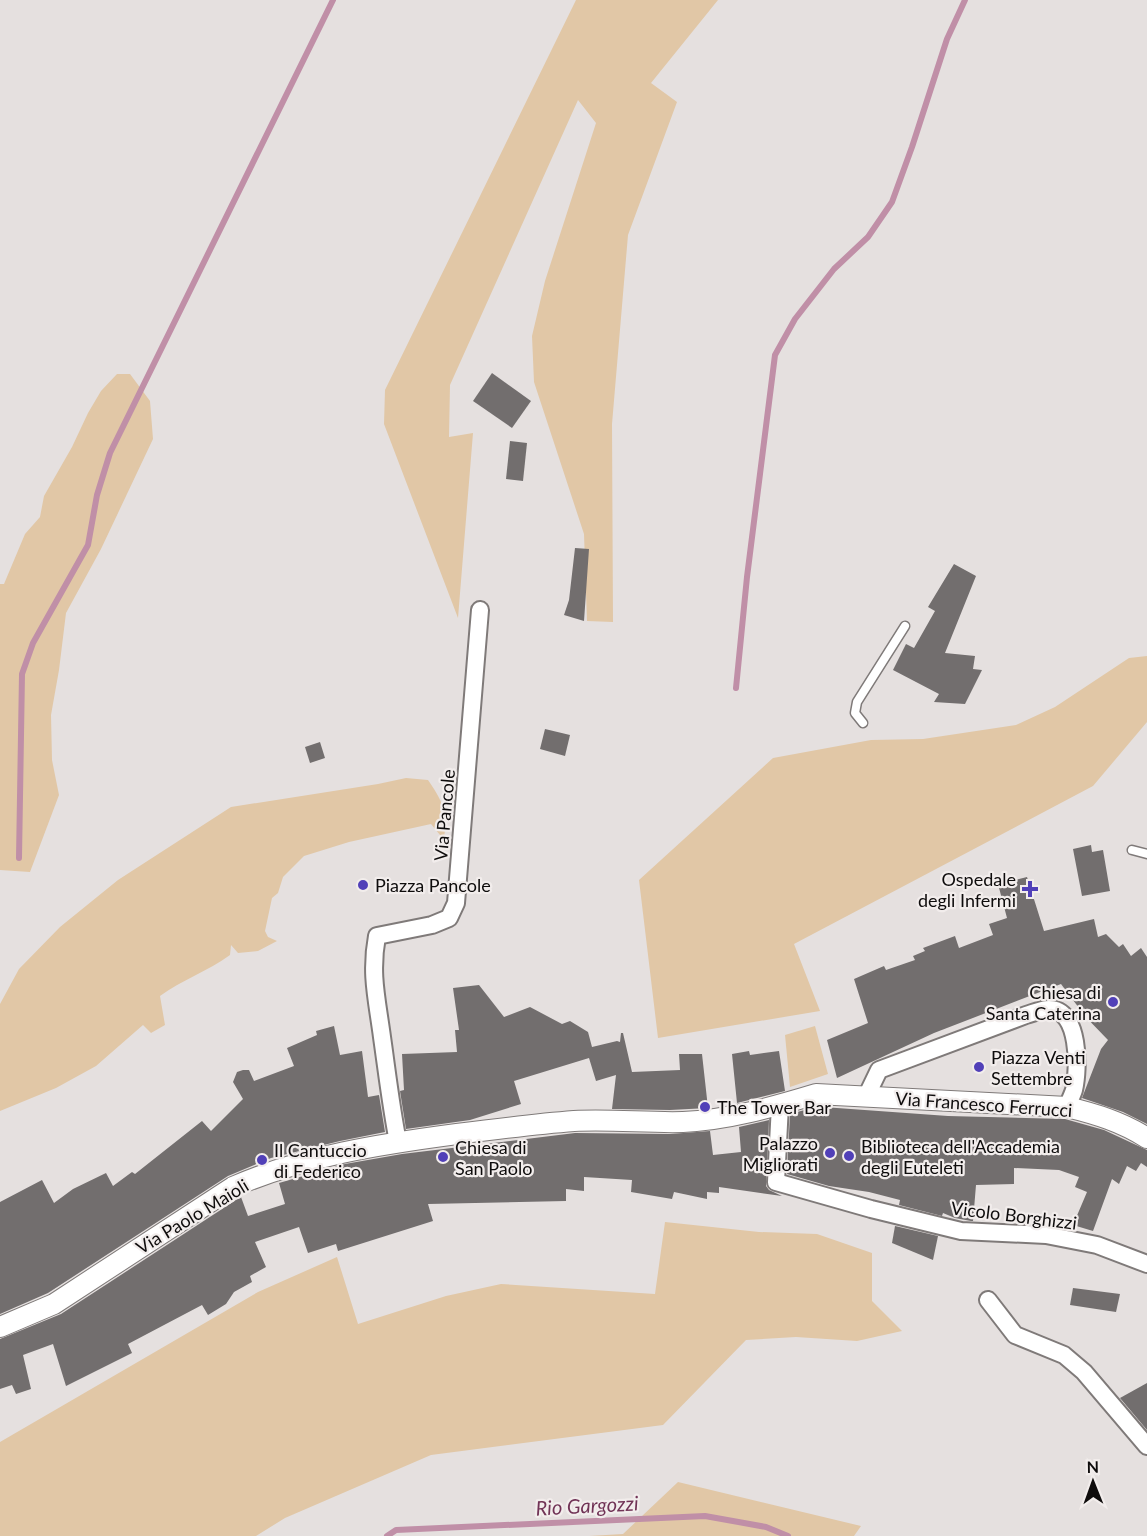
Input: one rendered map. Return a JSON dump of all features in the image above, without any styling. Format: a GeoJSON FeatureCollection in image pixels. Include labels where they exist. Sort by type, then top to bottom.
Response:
{"type":"FeatureCollection","features":[{"type":"Feature","properties":{"kind":"street","name":"Via Pancole"},"geometry":{"type":"LineString","coordinates":[[398,1142],[374,989],[372,960],[376,936],[432,925],[449,918],[456,903],[480,610]]}},
{"type":"Feature","properties":{"kind":"street"},"geometry":{"type":"LineString","coordinates":[[866,1097],[879,1070],[1026,1015],[1048,1009],[1058,1011],[1066,1018],[1072,1029],[1077,1054],[1074,1089],[1067,1107]]}},
{"type":"Feature","properties":{"kind":"street","name":"Via Paolo Maioli"},"geometry":{"type":"LineString","coordinates":[[0,1327],[54,1304],[233,1187],[297,1165],[366,1147],[575,1121],[626,1119],[682,1122],[721,1118],[780,1105],[816,1094]]}},
{"type":"Feature","properties":{"kind":"street","name":"Via Francesco Ferrucci"},"geometry":{"type":"LineString","coordinates":[[816,1094],[1067,1107],[1096,1114],[1131,1128],[1147,1138]]}},
{"type":"Feature","properties":{"kind":"street","name":"Vicolo Borghizzi"},"geometry":{"type":"LineString","coordinates":[[780,1105],[776,1182],[871,1209],[962,1231],[1046,1235],[1097,1245],[1147,1264]]}},
{"type":"Feature","properties":{"kind":"street"},"geometry":{"type":"LineString","coordinates":[[988,1300],[1015,1335],[1064,1355],[1084,1372],[1147,1446]]}},
{"type":"Feature","properties":{"kind":"lane"},"geometry":{"type":"LineString","coordinates":[[863,723],[855,713],[857,702],[905,626]]}},
{"type":"Feature","properties":{"kind":"lane"},"geometry":{"type":"LineString","coordinates":[[1132,850],[1147,854]]}},
{"type":"Feature","properties":{"kind":"shaded area"},"geometry":{"type":"Polygon","coordinates":[[[576,0],[718,0],[651,83],[677,102],[628,235],[612,424],[613,622],[587,621],[584,534],[534,382],[532,336],[545,281],[596,123],[578,100],[450,385],[449,437],[473,433],[458,618],[384,424],[385,390],[576,0]]]}},
{"type":"Feature","properties":{"kind":"shaded area"},"geometry":{"type":"Polygon","coordinates":[[[117,374],[130,374],[150,401],[153,439],[101,549],[66,613],[51,715],[52,760],[59,795],[30,872],[0,870],[0,584],[4,584],[25,534],[40,517],[44,496],[88,413],[101,391],[117,374]]]}},
{"type":"Feature","properties":{"kind":"shaded area"},"geometry":{"type":"Polygon","coordinates":[[[1147,656],[1147,722],[1093,786],[794,944],[820,1011],[658,1038],[639,880],[773,758],[871,740],[923,739],[1016,725],[1055,707],[1129,658],[1147,656]]]}},
{"type":"Feature","properties":{"kind":"shaded area"},"geometry":{"type":"Polygon","coordinates":[[[406,778],[428,780],[440,799],[445,815],[442,853],[440,835],[431,824],[349,842],[304,856],[283,877],[278,893],[272,898],[265,931],[268,937],[277,941],[258,951],[238,953],[231,945],[230,955],[160,996],[165,1025],[151,1033],[143,1025],[96,1066],[56,1088],[0,1111],[0,1004],[19,969],[60,927],[118,880],[231,807],[406,778]]]}},
{"type":"Feature","properties":{"kind":"shaded area"},"geometry":{"type":"Polygon","coordinates":[[[815,1026],[828,1074],[790,1087],[785,1035],[815,1026]]]}},
{"type":"Feature","properties":{"kind":"shaded area"},"geometry":{"type":"Polygon","coordinates":[[[665,1222],[759,1232],[817,1234],[872,1253],[872,1301],[902,1331],[857,1341],[796,1337],[746,1340],[663,1425],[431,1455],[285,1518],[256,1536],[0,1536],[0,1442],[258,1292],[337,1257],[358,1324],[446,1296],[501,1284],[655,1294],[665,1222]]]}},
{"type":"Feature","properties":{"kind":"shaded area"},"geometry":{"type":"Polygon","coordinates":[[[678,1482],[861,1526],[854,1536],[589,1536],[623,1534],[678,1482]]]}},
{"type":"Feature","properties":{"kind":"building"},"geometry":{"type":"Polygon","coordinates":[[[492,373],[531,401],[512,428],[473,401],[492,373]]]}},
{"type":"Feature","properties":{"kind":"building"},"geometry":{"type":"Polygon","coordinates":[[[510,441],[527,443],[523,481],[506,479],[510,441]]]}},
{"type":"Feature","properties":{"kind":"building"},"geometry":{"type":"Polygon","coordinates":[[[575,548],[589,549],[584,621],[564,615],[569,600],[575,548]]]}},
{"type":"Feature","properties":{"kind":"building"},"geometry":{"type":"Polygon","coordinates":[[[954,564],[976,576],[945,653],[975,656],[973,669],[982,670],[965,704],[934,702],[939,694],[893,670],[906,644],[914,648],[935,611],[928,607],[954,564]]]}},
{"type":"Feature","properties":{"kind":"building"},"geometry":{"type":"Polygon","coordinates":[[[545,729],[570,735],[565,756],[540,749],[545,729]]]}},
{"type":"Feature","properties":{"kind":"building"},"geometry":{"type":"Polygon","coordinates":[[[320,742],[325,758],[310,763],[305,747],[320,742]]]}},
{"type":"Feature","properties":{"kind":"building"},"geometry":{"type":"Polygon","coordinates":[[[1091,845],[1092,852],[1103,850],[1110,891],[1082,896],[1073,849],[1091,845]]]}},
{"type":"Feature","properties":{"kind":"building"},"geometry":{"type":"Polygon","coordinates":[[[1027,877],[1044,931],[1094,919],[1098,937],[1106,934],[1119,947],[1123,944],[1131,956],[1141,948],[1147,957],[1147,1124],[1123,1112],[1082,1098],[1101,1049],[1108,1040],[1078,1009],[1061,984],[934,1033],[837,1078],[827,1040],[868,1023],[854,979],[884,966],[886,970],[915,960],[913,956],[925,951],[923,948],[955,936],[959,948],[993,935],[989,924],[1007,918],[998,884],[1027,877]]]}},
{"type":"Feature","properties":{"kind":"building"},"geometry":{"type":"Polygon","coordinates":[[[479,985],[504,1017],[530,1007],[562,1024],[570,1021],[588,1032],[592,1047],[620,1042],[621,1033],[623,1033],[632,1072],[680,1070],[679,1054],[702,1054],[708,1108],[612,1109],[616,1075],[596,1081],[589,1058],[514,1081],[521,1104],[470,1120],[406,1129],[400,1091],[404,1090],[402,1054],[457,1052],[455,1030],[459,1030],[453,988],[479,985]]]}},
{"type":"Feature","properties":{"kind":"building"},"geometry":{"type":"Polygon","coordinates":[[[334,1026],[340,1055],[362,1051],[368,1097],[379,1095],[385,1132],[271,1158],[228,1176],[48,1293],[0,1314],[0,1202],[42,1180],[54,1203],[73,1189],[106,1173],[113,1186],[132,1172],[135,1174],[202,1121],[211,1131],[243,1099],[233,1082],[237,1072],[249,1070],[254,1081],[294,1066],[287,1048],[317,1035],[316,1031],[334,1026]]]}},
{"type":"Feature","properties":{"kind":"building"},"geometry":{"type":"Polygon","coordinates":[[[749,1051],[750,1055],[779,1051],[785,1091],[737,1103],[732,1054],[749,1051]]]}},
{"type":"Feature","properties":{"kind":"building"},"geometry":{"type":"Polygon","coordinates":[[[823,1107],[948,1116],[1065,1119],[1104,1130],[1147,1150],[1147,1167],[1141,1163],[1136,1171],[1127,1166],[1119,1184],[1112,1179],[1093,1231],[1073,1225],[1087,1192],[1075,1187],[1079,1177],[1059,1170],[1014,1168],[1014,1184],[976,1185],[973,1221],[943,1213],[942,1216],[899,1205],[900,1200],[869,1192],[829,1186],[787,1174],[790,1114],[823,1107]]]}},
{"type":"Feature","properties":{"kind":"building"},"geometry":{"type":"Polygon","coordinates":[[[769,1120],[766,1186],[769,1190],[782,1196],[719,1187],[719,1193],[707,1192],[707,1199],[674,1192],[672,1199],[631,1192],[632,1180],[584,1177],[584,1191],[566,1189],[566,1201],[428,1204],[433,1221],[338,1251],[336,1244],[308,1253],[299,1227],[255,1242],[266,1267],[250,1276],[252,1282],[234,1292],[226,1304],[208,1315],[202,1305],[128,1344],[132,1353],[66,1386],[53,1344],[23,1355],[31,1389],[16,1394],[12,1385],[0,1389],[0,1339],[61,1314],[241,1197],[248,1216],[285,1204],[279,1183],[345,1164],[402,1154],[575,1133],[670,1134],[710,1131],[713,1155],[741,1152],[739,1127],[769,1120]]]}},
{"type":"Feature","properties":{"kind":"building"},"geometry":{"type":"Polygon","coordinates":[[[895,1226],[938,1236],[933,1260],[892,1243],[895,1226]]]}},
{"type":"Feature","properties":{"kind":"building"},"geometry":{"type":"Polygon","coordinates":[[[1073,1288],[1120,1294],[1116,1312],[1070,1305],[1073,1288]]]}},
{"type":"Feature","properties":{"kind":"building"},"geometry":{"type":"Polygon","coordinates":[[[1147,1383],[1147,1430],[1120,1398],[1147,1383]]]}},
{"type":"Feature","properties":{"kind":"waterway"},"geometry":{"type":"LineString","coordinates":[[19,858],[22,674],[33,643],[88,545],[97,495],[110,453],[333,0]]}},
{"type":"Feature","properties":{"kind":"waterway"},"geometry":{"type":"LineString","coordinates":[[736,688],[747,577],[775,355],[795,319],[834,269],[868,237],[892,202],[947,39],[965,0]]}},
{"type":"Feature","properties":{"kind":"waterway","name":"Rio Gargozzi"},"geometry":{"type":"LineString","coordinates":[[387,1536],[396,1530],[705,1516],[766,1527],[788,1536]]}},
{"type":"Feature","properties":{"kind":"place","name":"Piazza Pancole"},"geometry":{"type":"Point","coordinates":[363,885]}},
{"type":"Feature","properties":{"kind":"place","name":"Ospedale degli Infermi"},"geometry":{"type":"Point","coordinates":[1030,889]}},
{"type":"Feature","properties":{"kind":"place","name":"Chiesa di Santa Caterina"},"geometry":{"type":"Point","coordinates":[1113,1002]}},
{"type":"Feature","properties":{"kind":"place","name":"Piazza Venti Settembre"},"geometry":{"type":"Point","coordinates":[979,1067]}},
{"type":"Feature","properties":{"kind":"place","name":"The Tower Bar"},"geometry":{"type":"Point","coordinates":[705,1107]}},
{"type":"Feature","properties":{"kind":"place","name":"Palazzo Migliorati"},"geometry":{"type":"Point","coordinates":[830,1153]}},
{"type":"Feature","properties":{"kind":"place","name":"Biblioteca dell'Accademia degli Euteleti"},"geometry":{"type":"Point","coordinates":[849,1156]}},
{"type":"Feature","properties":{"kind":"place","name":"Chiesa di San Paolo"},"geometry":{"type":"Point","coordinates":[443,1157]}},
{"type":"Feature","properties":{"kind":"place","name":"Il Cantuccio di Federico"},"geometry":{"type":"Point","coordinates":[262,1160]}}]}
